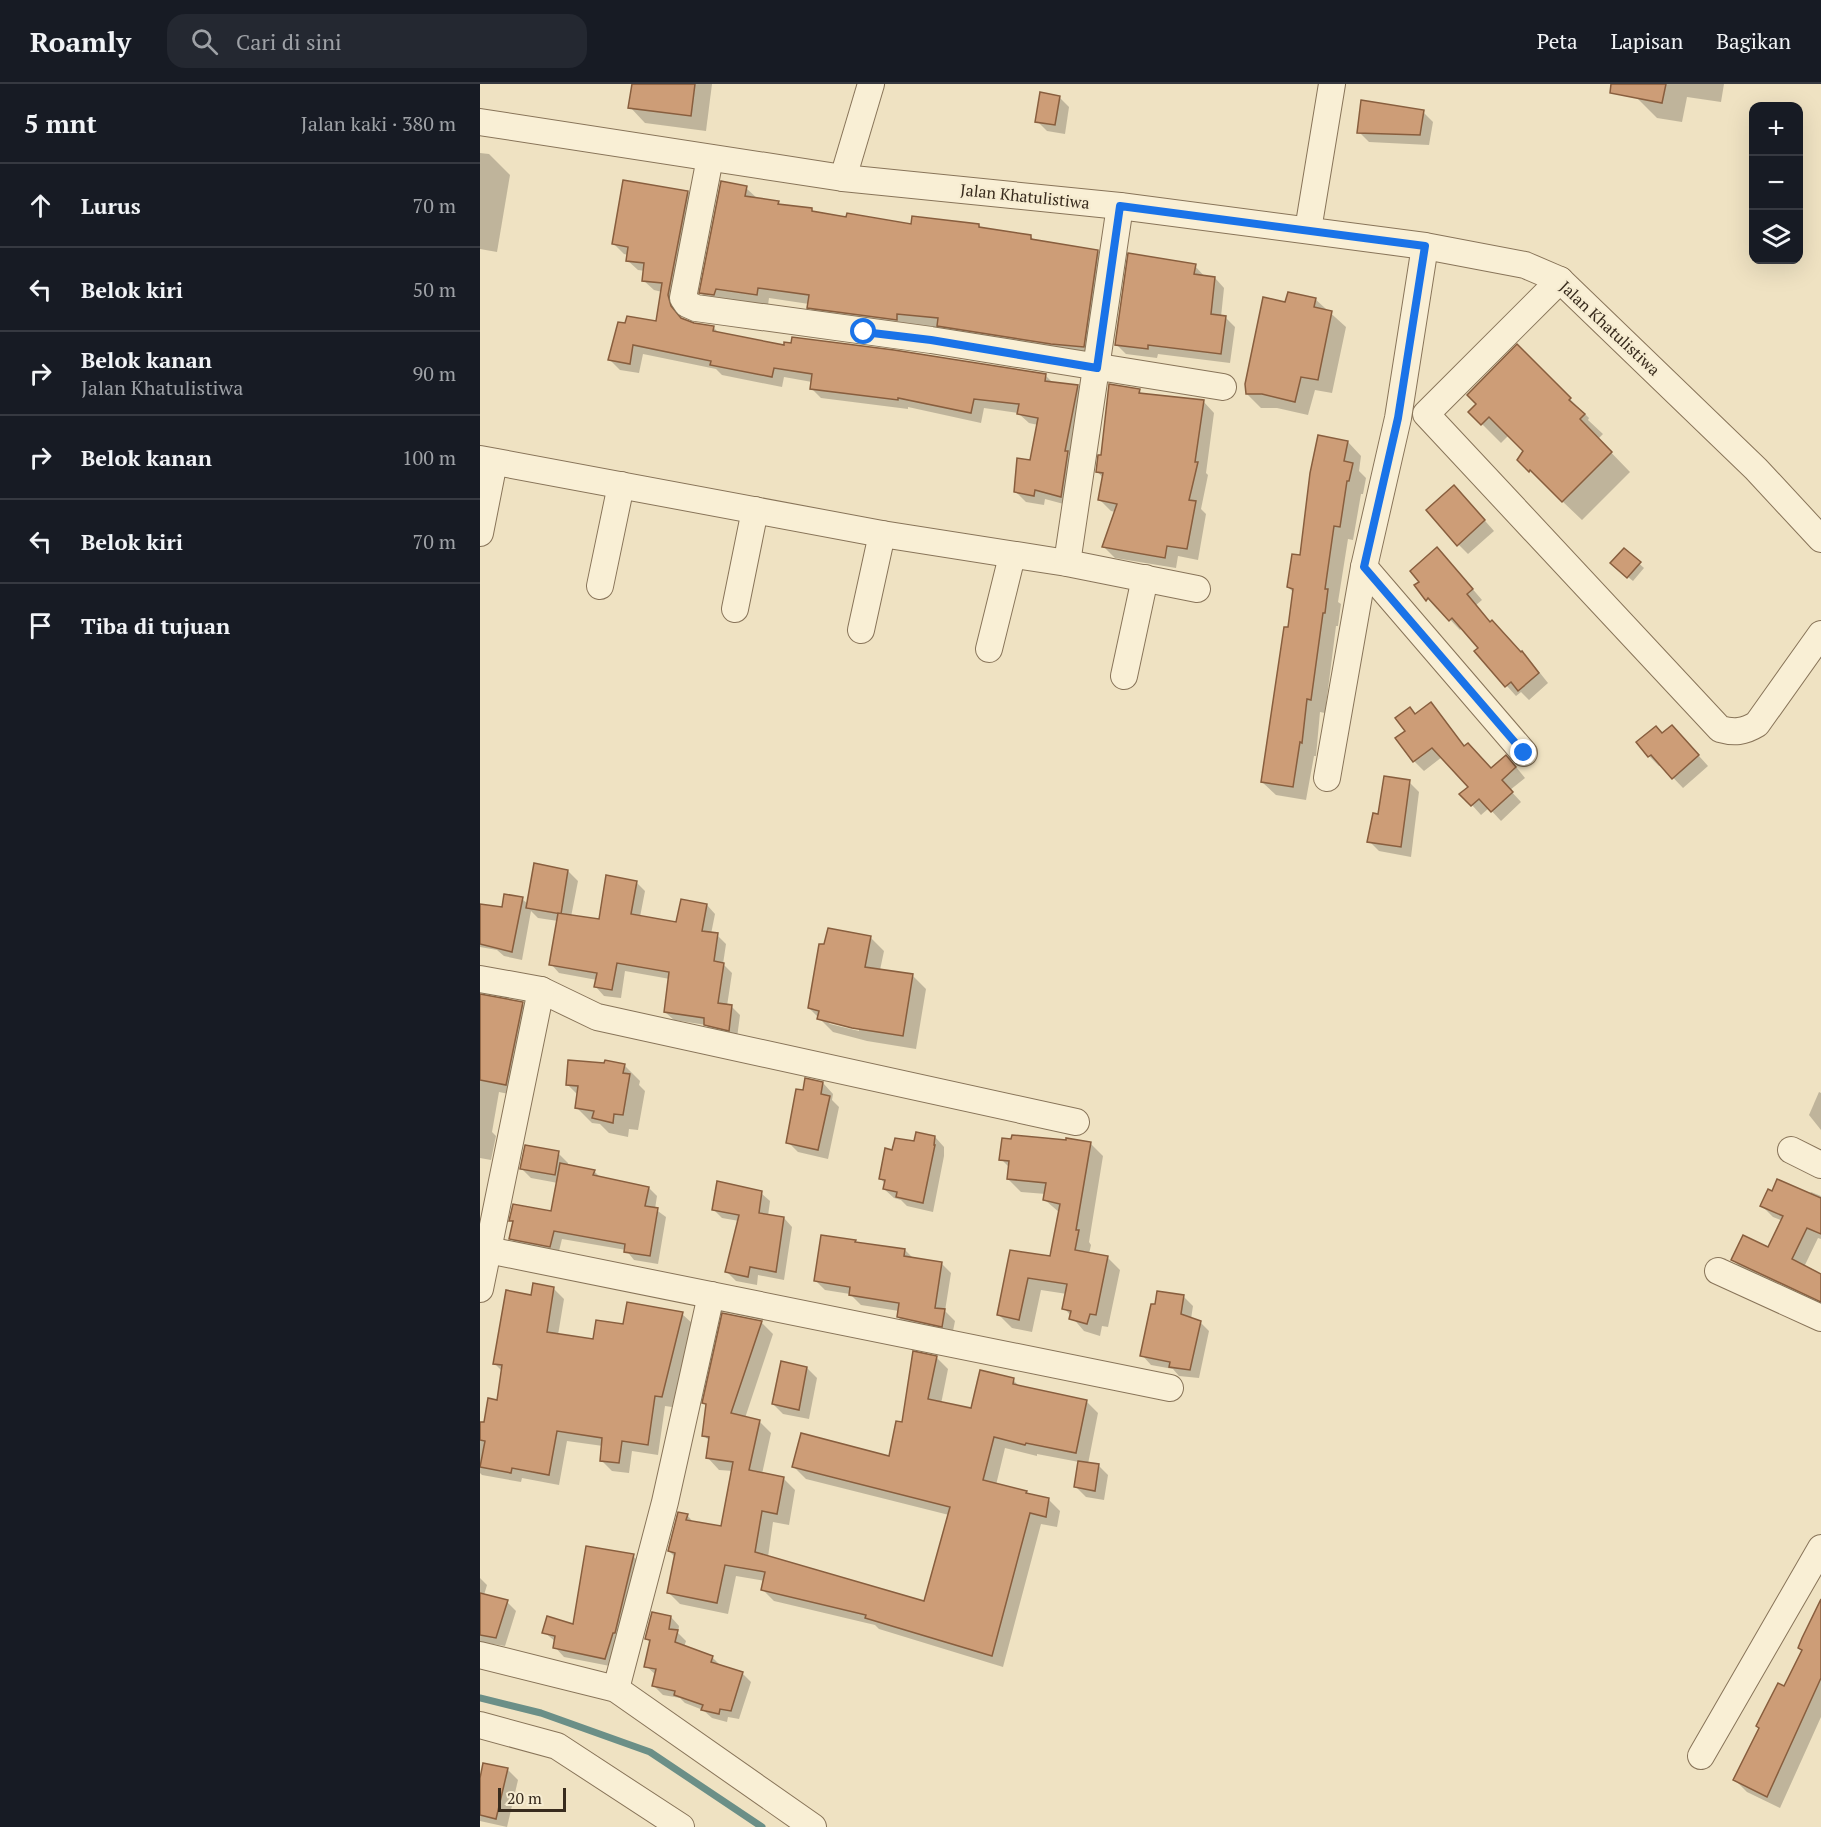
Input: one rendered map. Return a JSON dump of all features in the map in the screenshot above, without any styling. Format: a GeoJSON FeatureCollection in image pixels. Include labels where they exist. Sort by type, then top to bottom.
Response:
{"type":"FeatureCollection","features":[{"type":"Feature","properties":{"kind":"street"},"geometry":{"type":"LineString","coordinates":[[843,178],[871,84]]}},
{"type":"Feature","properties":{"kind":"street"},"geometry":{"type":"LineString","coordinates":[[1308,230],[1332,84]]}},
{"type":"Feature","properties":{"kind":"street","name":"Jalan Khatulistiwa"},"geometry":{"type":"LineString","coordinates":[[480,122],[843,178],[1120,206],[1425,246],[1525,265],[1560,280],[1756,469],[1821,539]]}},
{"type":"Feature","properties":{"kind":"street"},"geometry":{"type":"LineString","coordinates":[[710,158],[683,298],[687,304],[696,308],[931,340],[1223,387]]}},
{"type":"Feature","properties":{"kind":"street"},"geometry":{"type":"LineString","coordinates":[[1067,563],[1120,206]]}},
{"type":"Feature","properties":{"kind":"street"},"geometry":{"type":"LineString","coordinates":[[1328,778],[1364,567],[1398,418],[1425,246]]}},
{"type":"Feature","properties":{"kind":"street"},"geometry":{"type":"LineString","coordinates":[[1398,418],[1426,414],[1560,280]]}},
{"type":"Feature","properties":{"kind":"street"},"geometry":{"type":"LineString","coordinates":[[1426,414],[1720,729],[1732,732],[1743,731],[1757,724],[1821,634]]}},
{"type":"Feature","properties":{"kind":"street"},"geometry":{"type":"LineString","coordinates":[[480,533],[487,460],[882,534],[1067,563],[1197,589]]}},
{"type":"Feature","properties":{"kind":"street"},"geometry":{"type":"LineString","coordinates":[[600,586],[621,485]]}},
{"type":"Feature","properties":{"kind":"street"},"geometry":{"type":"LineString","coordinates":[[735,609],[755,510]]}},
{"type":"Feature","properties":{"kind":"street"},"geometry":{"type":"LineString","coordinates":[[861,630],[882,534]]}},
{"type":"Feature","properties":{"kind":"street"},"geometry":{"type":"LineString","coordinates":[[989,649],[1012,556]]}},
{"type":"Feature","properties":{"kind":"street"},"geometry":{"type":"LineString","coordinates":[[1364,567],[1524,753]]}},
{"type":"Feature","properties":{"kind":"street"},"geometry":{"type":"LineString","coordinates":[[1124,676],[1145,578]]}},
{"type":"Feature","properties":{"kind":"street"},"geometry":{"type":"LineString","coordinates":[[480,979],[541,990],[597,1017],[1076,1122]]}},
{"type":"Feature","properties":{"kind":"street"},"geometry":{"type":"LineString","coordinates":[[480,1289],[541,990]]}},
{"type":"Feature","properties":{"kind":"street"},"geometry":{"type":"LineString","coordinates":[[1791,1150],[1821,1165]]}},
{"type":"Feature","properties":{"kind":"street"},"geometry":{"type":"LineString","coordinates":[[488,1250],[1170,1388]]}},
{"type":"Feature","properties":{"kind":"street"},"geometry":{"type":"LineString","coordinates":[[1718,1271],[1821,1318]]}},
{"type":"Feature","properties":{"kind":"street"},"geometry":{"type":"LineString","coordinates":[[616,1689],[665,1502],[711,1295]]}},
{"type":"Feature","properties":{"kind":"street"},"geometry":{"type":"LineString","coordinates":[[1701,1756],[1821,1548]]}},
{"type":"Feature","properties":{"kind":"street"},"geometry":{"type":"LineString","coordinates":[[480,1655],[616,1689],[813,1827]]}},
{"type":"Feature","properties":{"kind":"street"},"geometry":{"type":"LineString","coordinates":[[480,1725],[558,1746],[681,1827]]}},
{"type":"Feature","properties":{"kind":"building"},"geometry":{"type":"Polygon","coordinates":[[[632,84],[695,84],[691,116],[628,108],[632,84]]]}},
{"type":"Feature","properties":{"kind":"building"},"geometry":{"type":"Polygon","coordinates":[[[1611,84],[1666,84],[1662,103],[1610,93],[1611,84]]]}},
{"type":"Feature","properties":{"kind":"building"},"geometry":{"type":"Polygon","coordinates":[[[1040,92],[1060,96],[1055,125],[1035,122],[1040,92]]]}},
{"type":"Feature","properties":{"kind":"building"},"geometry":{"type":"Polygon","coordinates":[[[1361,100],[1424,110],[1420,135],[1357,133],[1361,100]]]}},
{"type":"Feature","properties":{"kind":"building"},"geometry":{"type":"Polygon","coordinates":[[[623,180],[688,191],[668,295],[671,306],[681,318],[714,326],[713,331],[784,345],[784,342],[791,343],[792,337],[894,350],[1046,374],[1045,381],[1078,385],[1065,451],[1068,451],[1061,497],[1035,490],[1034,496],[1014,492],[1017,458],[1030,460],[1038,418],[1017,414],[1019,404],[974,399],[971,413],[898,398],[898,400],[810,389],[812,374],[774,368],[772,377],[710,365],[711,361],[633,345],[630,364],[608,360],[618,322],[625,323],[627,316],[656,321],[662,283],[642,281],[644,263],[626,261],[628,247],[612,244],[623,180]]]}},
{"type":"Feature","properties":{"kind":"building"},"geometry":{"type":"Polygon","coordinates":[[[721,181],[747,186],[745,196],[779,201],[778,204],[812,208],[812,211],[846,217],[847,213],[911,224],[912,216],[979,224],[979,227],[1031,235],[1031,239],[1098,250],[1084,347],[937,326],[938,318],[897,314],[897,320],[807,308],[809,295],[758,288],[757,295],[716,289],[714,295],[699,293],[721,181]]]}},
{"type":"Feature","properties":{"kind":"building"},"geometry":{"type":"Polygon","coordinates":[[[1128,253],[1196,264],[1194,274],[1215,277],[1211,314],[1226,316],[1221,354],[1148,345],[1148,349],[1115,345],[1128,253]]]}},
{"type":"Feature","properties":{"kind":"building"},"geometry":{"type":"Polygon","coordinates":[[[1288,292],[1316,298],[1314,307],[1332,311],[1318,380],[1301,377],[1295,402],[1262,394],[1246,394],[1245,384],[1263,297],[1285,302],[1288,292]]]}},
{"type":"Feature","properties":{"kind":"building"},"geometry":{"type":"Polygon","coordinates":[[[1517,344],[1571,398],[1569,400],[1585,414],[1580,419],[1612,452],[1562,502],[1517,460],[1523,451],[1489,417],[1481,425],[1468,412],[1476,404],[1467,395],[1517,344]]]}},
{"type":"Feature","properties":{"kind":"building"},"geometry":{"type":"Polygon","coordinates":[[[1109,384],[1140,389],[1139,393],[1204,400],[1195,462],[1198,462],[1189,500],[1196,501],[1187,549],[1167,546],[1165,558],[1102,547],[1117,504],[1098,500],[1103,473],[1096,472],[1098,455],[1101,455],[1109,384]]]}},
{"type":"Feature","properties":{"kind":"building"},"geometry":{"type":"Polygon","coordinates":[[[1318,435],[1348,441],[1344,461],[1353,463],[1349,481],[1347,481],[1340,527],[1334,526],[1325,589],[1328,589],[1325,613],[1323,613],[1311,700],[1307,699],[1302,743],[1300,742],[1293,787],[1261,782],[1284,627],[1288,627],[1293,589],[1287,587],[1292,554],[1300,555],[1310,473],[1318,435]]]}},
{"type":"Feature","properties":{"kind":"building"},"geometry":{"type":"Polygon","coordinates":[[[1454,485],[1485,520],[1457,546],[1426,510],[1454,485]]]}},
{"type":"Feature","properties":{"kind":"building"},"geometry":{"type":"Polygon","coordinates":[[[1437,547],[1473,589],[1467,594],[1490,622],[1492,620],[1522,651],[1539,673],[1518,691],[1511,682],[1505,687],[1474,651],[1478,648],[1452,618],[1449,621],[1428,598],[1426,601],[1414,585],[1419,582],[1410,571],[1437,547]]]}},
{"type":"Feature","properties":{"kind":"building"},"geometry":{"type":"Polygon","coordinates":[[[1624,548],[1641,562],[1627,578],[1610,563],[1624,548]]]}},
{"type":"Feature","properties":{"kind":"building"},"geometry":{"type":"Polygon","coordinates":[[[1431,702],[1464,746],[1468,743],[1491,768],[1506,755],[1516,767],[1502,780],[1513,792],[1491,812],[1479,799],[1471,806],[1459,794],[1468,787],[1432,748],[1413,762],[1395,738],[1405,731],[1395,718],[1410,707],[1415,714],[1431,702]]]}},
{"type":"Feature","properties":{"kind":"building"},"geometry":{"type":"Polygon","coordinates":[[[1672,725],[1699,755],[1672,779],[1651,755],[1648,757],[1636,742],[1656,726],[1662,733],[1672,725]]]}},
{"type":"Feature","properties":{"kind":"building"},"geometry":{"type":"Polygon","coordinates":[[[1384,776],[1410,780],[1401,847],[1367,842],[1373,813],[1378,814],[1384,776]]]}},
{"type":"Feature","properties":{"kind":"building"},"geometry":{"type":"Polygon","coordinates":[[[534,863],[568,870],[561,914],[526,908],[534,863]]]}},
{"type":"Feature","properties":{"kind":"building"},"geometry":{"type":"Polygon","coordinates":[[[606,875],[637,881],[631,914],[676,922],[681,899],[707,904],[702,931],[718,933],[714,961],[724,963],[718,1003],[732,1005],[729,1031],[704,1025],[704,1018],[664,1012],[669,972],[617,963],[612,990],[594,987],[597,973],[549,965],[558,913],[599,919],[606,875]]]}},
{"type":"Feature","properties":{"kind":"building"},"geometry":{"type":"Polygon","coordinates":[[[504,894],[523,897],[512,952],[480,944],[480,904],[502,907],[504,894]]]}},
{"type":"Feature","properties":{"kind":"building"},"geometry":{"type":"Polygon","coordinates":[[[828,928],[871,936],[865,967],[913,974],[903,1036],[852,1028],[817,1019],[819,1011],[808,1008],[819,944],[824,944],[828,928]]]}},
{"type":"Feature","properties":{"kind":"building"},"geometry":{"type":"Polygon","coordinates":[[[480,994],[523,1002],[506,1085],[480,1080],[480,994]]]}},
{"type":"Feature","properties":{"kind":"building"},"geometry":{"type":"Polygon","coordinates":[[[568,1060],[604,1063],[605,1060],[625,1064],[623,1073],[630,1074],[623,1115],[614,1114],[613,1123],[592,1118],[594,1111],[575,1108],[578,1086],[566,1085],[568,1060]]]}},
{"type":"Feature","properties":{"kind":"building"},"geometry":{"type":"Polygon","coordinates":[[[805,1078],[823,1082],[821,1094],[830,1096],[818,1150],[786,1143],[796,1089],[803,1090],[805,1078]]]}},
{"type":"Feature","properties":{"kind":"building"},"geometry":{"type":"Polygon","coordinates":[[[916,1132],[935,1136],[923,1203],[896,1197],[897,1192],[883,1189],[885,1180],[879,1179],[885,1148],[892,1150],[895,1138],[914,1141],[916,1132]]]}},
{"type":"Feature","properties":{"kind":"building"},"geometry":{"type":"Polygon","coordinates":[[[1012,1135],[1091,1142],[1076,1230],[1079,1230],[1075,1250],[1108,1256],[1096,1315],[1090,1314],[1087,1324],[1069,1319],[1071,1311],[1062,1309],[1067,1284],[1028,1278],[1019,1320],[997,1315],[1010,1250],[1050,1256],[1060,1204],[1043,1200],[1046,1183],[1007,1179],[1009,1161],[999,1160],[1002,1138],[1011,1139],[1012,1135]]]}},
{"type":"Feature","properties":{"kind":"building"},"geometry":{"type":"Polygon","coordinates":[[[525,1145],[559,1151],[555,1175],[520,1169],[525,1145]]]}},
{"type":"Feature","properties":{"kind":"building"},"geometry":{"type":"Polygon","coordinates":[[[560,1163],[595,1170],[593,1175],[649,1187],[645,1206],[658,1208],[650,1256],[624,1252],[625,1244],[554,1231],[550,1247],[509,1239],[513,1221],[509,1221],[513,1204],[551,1211],[560,1163]]]}},
{"type":"Feature","properties":{"kind":"building"},"geometry":{"type":"Polygon","coordinates":[[[1777,1179],[1821,1198],[1821,1234],[1807,1228],[1792,1259],[1821,1274],[1821,1302],[1731,1260],[1743,1235],[1768,1247],[1783,1216],[1760,1206],[1768,1189],[1772,1191],[1777,1179]]]}},
{"type":"Feature","properties":{"kind":"building"},"geometry":{"type":"Polygon","coordinates":[[[717,1181],[762,1191],[759,1213],[784,1217],[776,1272],[750,1267],[748,1277],[725,1272],[739,1215],[712,1210],[717,1181]]]}},
{"type":"Feature","properties":{"kind":"building"},"geometry":{"type":"Polygon","coordinates":[[[821,1235],[905,1249],[904,1256],[942,1262],[935,1308],[945,1309],[942,1327],[897,1317],[899,1303],[849,1295],[850,1287],[814,1281],[821,1235]]]}},
{"type":"Feature","properties":{"kind":"building"},"geometry":{"type":"Polygon","coordinates":[[[533,1283],[554,1287],[547,1332],[593,1339],[596,1320],[623,1324],[627,1302],[683,1312],[662,1397],[655,1396],[648,1445],[622,1441],[619,1463],[600,1461],[602,1438],[557,1431],[549,1475],[512,1468],[511,1473],[480,1467],[485,1441],[480,1440],[480,1422],[484,1422],[488,1398],[497,1400],[502,1365],[493,1364],[506,1290],[531,1295],[533,1283]]]}},
{"type":"Feature","properties":{"kind":"building"},"geometry":{"type":"Polygon","coordinates":[[[1157,1291],[1184,1295],[1181,1314],[1201,1321],[1190,1370],[1169,1367],[1170,1362],[1140,1356],[1151,1304],[1155,1304],[1157,1291]]]}},
{"type":"Feature","properties":{"kind":"building"},"geometry":{"type":"Polygon","coordinates":[[[722,1313],[762,1321],[731,1413],[760,1420],[749,1470],[784,1477],[777,1514],[762,1511],[755,1552],[924,1601],[950,1507],[792,1467],[801,1433],[889,1456],[896,1421],[902,1422],[913,1351],[937,1356],[928,1399],[971,1408],[980,1370],[1014,1378],[1013,1384],[1087,1400],[1076,1453],[1026,1443],[1025,1445],[994,1437],[983,1480],[1049,1498],[1046,1517],[1030,1513],[992,1656],[865,1618],[866,1615],[761,1590],[765,1572],[725,1565],[717,1603],[667,1593],[675,1553],[668,1551],[678,1512],[688,1514],[686,1520],[721,1526],[733,1462],[706,1458],[709,1437],[702,1436],[706,1404],[702,1403],[722,1313]]]}},
{"type":"Feature","properties":{"kind":"building"},"geometry":{"type":"Polygon","coordinates":[[[781,1361],[807,1367],[799,1410],[772,1404],[781,1361]]]}},
{"type":"Feature","properties":{"kind":"building"},"geometry":{"type":"Polygon","coordinates":[[[1078,1461],[1099,1464],[1095,1491],[1074,1487],[1078,1461]]]}},
{"type":"Feature","properties":{"kind":"building"},"geometry":{"type":"Polygon","coordinates":[[[586,1546],[634,1554],[615,1633],[613,1633],[605,1659],[553,1648],[555,1636],[542,1633],[547,1616],[573,1624],[586,1546]]]}},
{"type":"Feature","properties":{"kind":"building"},"geometry":{"type":"Polygon","coordinates":[[[480,1593],[508,1600],[496,1638],[480,1635],[480,1593]]]}},
{"type":"Feature","properties":{"kind":"building"},"geometry":{"type":"Polygon","coordinates":[[[1821,1599],[1821,1678],[1767,1797],[1733,1780],[1759,1728],[1756,1726],[1778,1683],[1784,1686],[1802,1650],[1798,1648],[1821,1599]]]}},
{"type":"Feature","properties":{"kind":"building"},"geometry":{"type":"Polygon","coordinates":[[[652,1612],[671,1616],[669,1629],[678,1630],[675,1642],[713,1656],[711,1662],[743,1672],[731,1711],[720,1709],[719,1714],[701,1710],[703,1705],[674,1695],[675,1691],[652,1686],[656,1669],[644,1667],[650,1640],[645,1639],[652,1612]]]}},
{"type":"Feature","properties":{"kind":"building"},"geometry":{"type":"Polygon","coordinates":[[[483,1763],[508,1768],[496,1819],[480,1815],[480,1778],[483,1763]]]}},
{"type":"Feature","properties":{"kind":"waterway"},"geometry":{"type":"LineString","coordinates":[[480,1698],[541,1713],[650,1752],[762,1827]]}},
{"type":"Feature","properties":{"kind":"route"},"geometry":{"type":"LineString","coordinates":[[864,332],[931,340],[1097,368],[1120,206],[1425,246],[1398,418],[1364,567],[1524,753]]}}]}
